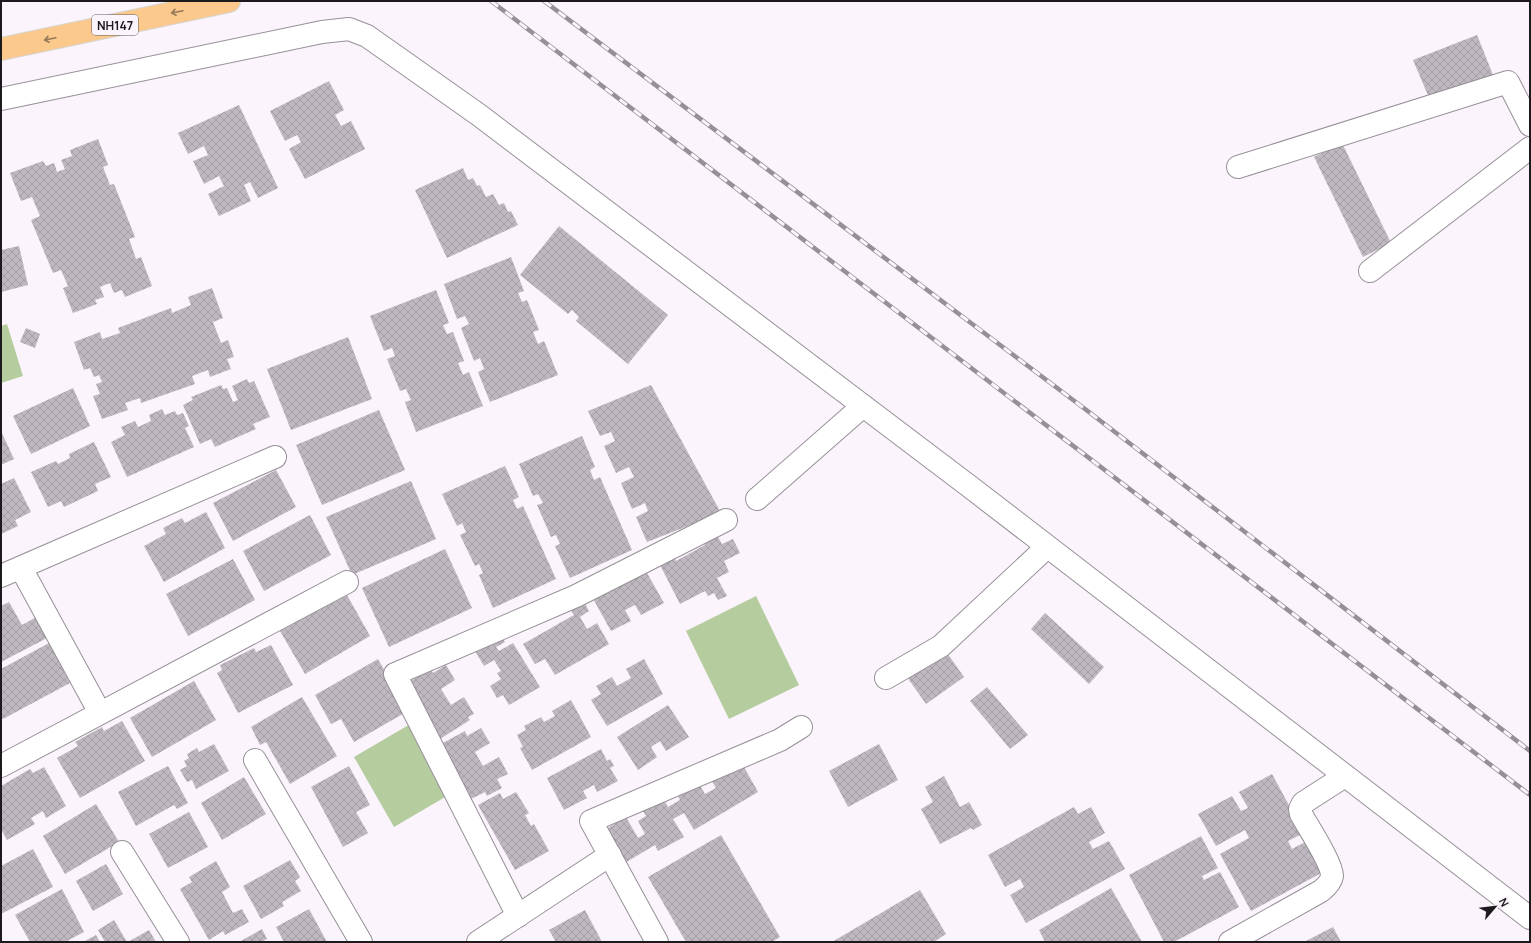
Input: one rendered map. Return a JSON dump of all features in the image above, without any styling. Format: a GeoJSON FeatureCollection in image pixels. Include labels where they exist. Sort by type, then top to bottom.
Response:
{"type":"FeatureCollection","features":[{"type":"Feature","properties":{"kind":"highway","name":"NH147"},"geometry":{"type":"LineString","coordinates":[[1,49],[229,1]]}},
{"type":"Feature","properties":{"kind":"street"},"geometry":{"type":"LineString","coordinates":[[1,99],[322,32],[349,29],[367,36],[479,115],[863,406],[1530,918]]}},
{"type":"Feature","properties":{"kind":"street"},"geometry":{"type":"LineString","coordinates":[[1238,167],[1508,82],[1530,124]]}},
{"type":"Feature","properties":{"kind":"street"},"geometry":{"type":"LineString","coordinates":[[1370,271],[1530,148]]}},
{"type":"Feature","properties":{"kind":"street"},"geometry":{"type":"LineString","coordinates":[[757,499],[863,406]]}},
{"type":"Feature","properties":{"kind":"street"},"geometry":{"type":"LineString","coordinates":[[1,576],[275,457]]}},
{"type":"Feature","properties":{"kind":"street"},"geometry":{"type":"LineString","coordinates":[[518,916],[395,674],[576,596],[726,520]]}},
{"type":"Feature","properties":{"kind":"street"},"geometry":{"type":"LineString","coordinates":[[886,678],[941,646],[1047,547]]}},
{"type":"Feature","properties":{"kind":"street"},"geometry":{"type":"LineString","coordinates":[[21,568],[100,714]]}},
{"type":"Feature","properties":{"kind":"street"},"geometry":{"type":"LineString","coordinates":[[1,766],[347,582]]}},
{"type":"Feature","properties":{"kind":"street"},"geometry":{"type":"LineString","coordinates":[[657,942],[591,820],[780,740],[801,728]]}},
{"type":"Feature","properties":{"kind":"street"},"geometry":{"type":"LineString","coordinates":[[255,760],[361,942]]}},
{"type":"Feature","properties":{"kind":"street"},"geometry":{"type":"LineString","coordinates":[[1230,942],[1321,891],[1329,883],[1332,876],[1329,864],[1301,814],[1300,809],[1304,803],[1345,776]]}},
{"type":"Feature","properties":{"kind":"street"},"geometry":{"type":"LineString","coordinates":[[122,852],[178,942]]}},
{"type":"Feature","properties":{"kind":"street"},"geometry":{"type":"LineString","coordinates":[[478,942],[610,855]]}},
{"type":"Feature","properties":{"kind":"green space"},"geometry":{"type":"Polygon","coordinates":[[[7,324],[23,376],[1,383],[1,326],[7,324]]]}},
{"type":"Feature","properties":{"kind":"green space"},"geometry":{"type":"Polygon","coordinates":[[[756,596],[799,685],[729,719],[686,631],[756,596]]]}},
{"type":"Feature","properties":{"kind":"green space"},"geometry":{"type":"Polygon","coordinates":[[[412,723],[452,793],[394,827],[354,757],[412,723]]]}},
{"type":"Feature","properties":{"kind":"building"},"geometry":{"type":"Polygon","coordinates":[[[1477,35],[1495,80],[1430,100],[1413,60],[1477,35]]]}},
{"type":"Feature","properties":{"kind":"building"},"geometry":{"type":"Polygon","coordinates":[[[329,81],[344,110],[335,115],[341,126],[351,121],[365,149],[305,179],[289,149],[301,142],[297,135],[285,141],[270,111],[329,81]]]}},
{"type":"Feature","properties":{"kind":"building"},"geometry":{"type":"Polygon","coordinates":[[[239,105],[278,188],[258,198],[250,182],[244,185],[251,201],[219,216],[208,194],[224,186],[219,176],[204,184],[193,161],[208,155],[204,146],[188,154],[178,133],[239,105]]]}},
{"type":"Feature","properties":{"kind":"building"},"geometry":{"type":"Polygon","coordinates":[[[98,139],[108,165],[103,167],[110,185],[114,184],[135,237],[129,239],[136,259],[141,257],[152,286],[125,297],[122,290],[114,293],[110,283],[100,287],[104,297],[95,300],[97,304],[73,313],[63,288],[68,286],[61,270],[53,273],[31,220],[40,216],[32,197],[21,201],[10,173],[43,161],[46,166],[54,163],[57,172],[65,169],[61,160],[72,156],[70,150],[98,139]]]}},
{"type":"Feature","properties":{"kind":"building"},"geometry":{"type":"Polygon","coordinates":[[[1342,143],[1391,243],[1363,257],[1314,157],[1342,143]]]}},
{"type":"Feature","properties":{"kind":"building"},"geometry":{"type":"Polygon","coordinates":[[[463,168],[468,180],[473,178],[477,186],[480,185],[486,197],[493,194],[499,205],[504,203],[508,212],[511,211],[518,225],[447,258],[415,190],[463,168]]]}},
{"type":"Feature","properties":{"kind":"building"},"geometry":{"type":"Polygon","coordinates":[[[559,226],[668,315],[628,364],[576,321],[579,317],[572,310],[568,314],[520,275],[559,226]]]}},
{"type":"Feature","properties":{"kind":"building"},"geometry":{"type":"Polygon","coordinates":[[[19,246],[28,285],[1,292],[1,250],[19,246]]]}},
{"type":"Feature","properties":{"kind":"building"},"geometry":{"type":"Polygon","coordinates":[[[511,257],[524,291],[518,293],[522,302],[527,300],[539,330],[533,332],[538,344],[544,341],[558,375],[490,402],[478,372],[484,369],[480,358],[474,361],[461,328],[469,324],[465,316],[457,319],[444,284],[511,257]]]}},
{"type":"Feature","properties":{"kind":"building"},"geometry":{"type":"Polygon","coordinates":[[[212,288],[223,318],[213,322],[221,343],[228,340],[234,357],[227,359],[231,369],[210,377],[208,370],[192,376],[195,384],[141,403],[140,398],[125,403],[128,410],[102,419],[93,396],[100,394],[96,384],[102,382],[99,375],[94,377],[90,368],[84,370],[74,342],[100,332],[102,339],[120,333],[118,328],[171,308],[172,313],[191,305],[188,297],[212,288]]]}},
{"type":"Feature","properties":{"kind":"building"},"geometry":{"type":"Polygon","coordinates":[[[436,290],[449,323],[443,325],[447,334],[453,332],[464,361],[458,363],[463,375],[469,372],[483,406],[416,432],[405,402],[411,400],[406,389],[400,391],[387,359],[395,356],[392,348],[384,351],[370,316],[436,290]]]}},
{"type":"Feature","properties":{"kind":"building"},"geometry":{"type":"Polygon","coordinates":[[[26,328],[40,334],[35,348],[20,342],[26,328]]]}},
{"type":"Feature","properties":{"kind":"building"},"geometry":{"type":"Polygon","coordinates":[[[348,337],[372,399],[291,430],[267,369],[348,337]]]}},
{"type":"Feature","properties":{"kind":"building"},"geometry":{"type":"Polygon","coordinates":[[[247,379],[249,383],[254,381],[270,417],[253,424],[256,429],[215,447],[211,439],[200,444],[183,405],[193,400],[191,397],[221,385],[223,389],[227,388],[233,402],[238,400],[232,386],[247,379]]]}},
{"type":"Feature","properties":{"kind":"building"},"geometry":{"type":"Polygon","coordinates":[[[651,385],[721,513],[647,542],[636,517],[648,511],[645,503],[632,509],[621,483],[634,477],[629,467],[616,473],[604,446],[615,441],[611,432],[600,436],[588,411],[651,385]]]}},
{"type":"Feature","properties":{"kind":"building"},"geometry":{"type":"Polygon","coordinates":[[[73,388],[90,426],[31,454],[13,416],[73,388]]]}},
{"type":"Feature","properties":{"kind":"building"},"geometry":{"type":"Polygon","coordinates":[[[162,409],[165,415],[175,411],[177,415],[183,413],[189,426],[185,428],[194,447],[127,477],[111,442],[125,435],[121,427],[135,421],[138,427],[151,421],[149,415],[162,409]]]}},
{"type":"Feature","properties":{"kind":"building"},"geometry":{"type":"Polygon","coordinates":[[[379,410],[405,470],[322,505],[296,445],[379,410]]]}},
{"type":"Feature","properties":{"kind":"building"},"geometry":{"type":"Polygon","coordinates":[[[1,431],[14,459],[1,465],[1,431]]]}},
{"type":"Feature","properties":{"kind":"building"},"geometry":{"type":"Polygon","coordinates":[[[582,436],[595,467],[590,470],[594,480],[600,477],[632,550],[570,578],[555,546],[560,544],[556,535],[551,537],[537,505],[543,503],[538,494],[533,496],[519,464],[582,436]]]}},
{"type":"Feature","properties":{"kind":"building"},"geometry":{"type":"Polygon","coordinates":[[[94,442],[111,477],[95,484],[98,491],[64,507],[61,501],[48,507],[31,472],[56,461],[58,464],[70,458],[69,454],[94,442]]]}},
{"type":"Feature","properties":{"kind":"building"},"geometry":{"type":"Polygon","coordinates":[[[505,466],[519,497],[513,500],[517,509],[523,506],[556,579],[493,608],[479,575],[483,573],[479,564],[475,566],[460,535],[466,532],[462,523],[457,526],[442,494],[505,466]]]}},
{"type":"Feature","properties":{"kind":"building"},"geometry":{"type":"Polygon","coordinates":[[[276,470],[296,507],[233,541],[213,503],[276,470]]]}},
{"type":"Feature","properties":{"kind":"building"},"geometry":{"type":"Polygon","coordinates":[[[14,478],[31,512],[15,520],[18,526],[1,534],[1,484],[14,478]]]}},
{"type":"Feature","properties":{"kind":"building"},"geometry":{"type":"Polygon","coordinates":[[[411,481],[436,539],[352,575],[326,517],[411,481]]]}},
{"type":"Feature","properties":{"kind":"building"},"geometry":{"type":"Polygon","coordinates":[[[206,512],[225,548],[164,582],[144,546],[166,534],[163,528],[182,518],[185,523],[206,512]]]}},
{"type":"Feature","properties":{"kind":"building"},"geometry":{"type":"Polygon","coordinates":[[[310,515],[331,555],[264,591],[243,551],[310,515]]]}},
{"type":"Feature","properties":{"kind":"building"},"geometry":{"type":"Polygon","coordinates":[[[711,535],[713,539],[718,537],[722,544],[733,539],[740,553],[724,561],[729,572],[717,578],[727,596],[718,600],[714,593],[708,596],[705,591],[680,604],[660,565],[674,557],[676,561],[705,545],[702,539],[711,535]]]}},
{"type":"Feature","properties":{"kind":"building"},"geometry":{"type":"Polygon","coordinates":[[[445,549],[472,608],[389,647],[362,588],[445,549]]]}},
{"type":"Feature","properties":{"kind":"building"},"geometry":{"type":"Polygon","coordinates":[[[233,559],[255,600],[188,636],[166,594],[233,559]]]}},
{"type":"Feature","properties":{"kind":"building"},"geometry":{"type":"Polygon","coordinates":[[[643,566],[664,603],[641,615],[635,605],[625,610],[631,621],[611,631],[591,595],[643,566]]]}},
{"type":"Feature","properties":{"kind":"building"},"geometry":{"type":"Polygon","coordinates":[[[347,595],[370,636],[305,674],[280,631],[293,624],[291,621],[328,600],[330,604],[347,595]]]}},
{"type":"Feature","properties":{"kind":"building"},"geometry":{"type":"Polygon","coordinates":[[[9,602],[22,625],[38,616],[49,637],[1,662],[1,606],[9,602]]]}},
{"type":"Feature","properties":{"kind":"building"},"geometry":{"type":"Polygon","coordinates":[[[584,602],[589,611],[580,617],[587,629],[597,623],[609,644],[555,675],[545,659],[535,664],[523,644],[574,615],[571,610],[584,602]]]}},
{"type":"Feature","properties":{"kind":"building"},"geometry":{"type":"Polygon","coordinates":[[[1045,613],[1104,667],[1089,684],[1031,629],[1045,613]]]}},
{"type":"Feature","properties":{"kind":"building"},"geometry":{"type":"Polygon","coordinates":[[[499,632],[505,642],[496,647],[499,651],[513,643],[540,687],[509,705],[503,695],[497,698],[490,686],[501,679],[497,673],[501,671],[494,660],[484,666],[475,651],[499,632]]]}},
{"type":"Feature","properties":{"kind":"building"},"geometry":{"type":"Polygon","coordinates":[[[49,643],[70,683],[3,719],[1,717],[1,669],[49,643]]]}},
{"type":"Feature","properties":{"kind":"building"},"geometry":{"type":"Polygon","coordinates":[[[271,645],[293,685],[238,713],[217,673],[222,670],[220,665],[254,648],[256,652],[271,645]]]}},
{"type":"Feature","properties":{"kind":"building"},"geometry":{"type":"Polygon","coordinates":[[[945,650],[964,677],[926,704],[907,677],[945,650]]]}},
{"type":"Feature","properties":{"kind":"building"},"geometry":{"type":"Polygon","coordinates":[[[378,659],[408,711],[354,742],[341,719],[331,724],[315,695],[378,659]]]}},
{"type":"Feature","properties":{"kind":"building"},"geometry":{"type":"Polygon","coordinates":[[[644,659],[663,694],[607,726],[591,700],[601,694],[596,686],[612,677],[617,686],[631,678],[626,669],[644,659]]]}},
{"type":"Feature","properties":{"kind":"building"},"geometry":{"type":"Polygon","coordinates":[[[446,665],[455,680],[441,689],[451,705],[464,697],[474,714],[468,717],[470,720],[440,739],[406,684],[430,669],[433,673],[446,665]]]}},
{"type":"Feature","properties":{"kind":"building"},"geometry":{"type":"Polygon","coordinates":[[[194,681],[216,720],[152,757],[130,718],[194,681]]]}},
{"type":"Feature","properties":{"kind":"building"},"geometry":{"type":"Polygon","coordinates":[[[987,687],[1028,735],[1010,749],[970,701],[987,687]]]}},
{"type":"Feature","properties":{"kind":"building"},"geometry":{"type":"Polygon","coordinates":[[[302,697],[337,756],[290,784],[266,742],[260,745],[251,727],[302,697]]]}},
{"type":"Feature","properties":{"kind":"building"},"geometry":{"type":"Polygon","coordinates":[[[571,700],[591,737],[532,770],[520,748],[523,747],[517,735],[526,730],[524,726],[541,717],[544,722],[555,716],[552,711],[571,700]]]}},
{"type":"Feature","properties":{"kind":"building"},"geometry":{"type":"Polygon","coordinates":[[[668,705],[689,737],[666,751],[660,741],[651,747],[657,757],[638,770],[617,737],[668,705]]]}},
{"type":"Feature","properties":{"kind":"building"},"geometry":{"type":"Polygon","coordinates":[[[122,721],[145,761],[80,798],[57,758],[78,746],[75,742],[102,727],[104,731],[122,721]]]}},
{"type":"Feature","properties":{"kind":"building"},"geometry":{"type":"Polygon","coordinates":[[[481,728],[490,743],[475,752],[483,766],[499,757],[508,774],[497,779],[502,788],[487,796],[485,792],[471,799],[441,744],[465,731],[467,736],[481,728]]]}},
{"type":"Feature","properties":{"kind":"building"},"geometry":{"type":"Polygon","coordinates":[[[214,744],[229,771],[196,789],[192,780],[187,782],[180,770],[187,766],[184,761],[189,758],[187,754],[197,748],[199,752],[214,744]]]}},
{"type":"Feature","properties":{"kind":"building"},"geometry":{"type":"Polygon","coordinates":[[[879,744],[898,780],[848,807],[829,771],[879,744]]]}},
{"type":"Feature","properties":{"kind":"building"},"geometry":{"type":"Polygon","coordinates":[[[601,749],[607,761],[610,759],[614,766],[610,768],[618,781],[597,792],[594,785],[583,791],[587,798],[564,810],[547,778],[601,749]]]}},
{"type":"Feature","properties":{"kind":"building"},"geometry":{"type":"Polygon","coordinates":[[[739,758],[758,792],[694,830],[684,813],[673,819],[684,837],[658,851],[655,845],[623,864],[603,831],[626,817],[638,838],[645,834],[638,821],[646,816],[641,808],[662,796],[668,807],[680,800],[674,789],[695,777],[705,794],[716,788],[704,768],[739,758]]]}},
{"type":"Feature","properties":{"kind":"building"},"geometry":{"type":"Polygon","coordinates":[[[168,766],[188,803],[177,809],[174,805],[136,826],[118,792],[168,766]]]}},
{"type":"Feature","properties":{"kind":"building"},"geometry":{"type":"Polygon","coordinates":[[[349,766],[370,805],[356,812],[368,833],[343,847],[311,787],[349,766]]]}},
{"type":"Feature","properties":{"kind":"building"},"geometry":{"type":"Polygon","coordinates":[[[44,767],[66,806],[46,818],[43,811],[31,818],[35,824],[7,840],[1,829],[1,786],[30,769],[33,773],[44,767]]]}},
{"type":"Feature","properties":{"kind":"building"},"geometry":{"type":"Polygon","coordinates":[[[1272,774],[1304,833],[1288,841],[1292,849],[1309,840],[1325,871],[1251,911],[1220,854],[1249,838],[1245,830],[1216,846],[1198,814],[1232,796],[1241,811],[1248,808],[1239,792],[1272,774]]]}},
{"type":"Feature","properties":{"kind":"building"},"geometry":{"type":"Polygon","coordinates":[[[944,776],[960,807],[969,802],[982,825],[973,830],[971,828],[940,844],[921,809],[933,802],[925,787],[944,776]]]}},
{"type":"Feature","properties":{"kind":"building"},"geometry":{"type":"Polygon","coordinates":[[[244,777],[266,814],[222,840],[201,803],[244,777]]]}},
{"type":"Feature","properties":{"kind":"building"},"geometry":{"type":"Polygon","coordinates":[[[516,792],[529,813],[525,815],[531,826],[534,824],[549,851],[515,870],[478,805],[500,793],[503,799],[516,792]]]}},
{"type":"Feature","properties":{"kind":"building"},"geometry":{"type":"Polygon","coordinates":[[[96,804],[119,842],[65,874],[43,836],[96,804]]]}},
{"type":"Feature","properties":{"kind":"building"},"geometry":{"type":"Polygon","coordinates":[[[1074,807],[1078,814],[1091,807],[1105,833],[1089,842],[1093,849],[1109,841],[1125,869],[1026,923],[1010,895],[1024,887],[1020,879],[1005,887],[988,855],[1074,807]]]}},
{"type":"Feature","properties":{"kind":"building"},"geometry":{"type":"Polygon","coordinates":[[[189,812],[208,847],[168,868],[149,834],[189,812]]]}},
{"type":"Feature","properties":{"kind":"building"},"geometry":{"type":"Polygon","coordinates":[[[721,835],[780,937],[772,942],[686,942],[648,877],[721,835]]]}},
{"type":"Feature","properties":{"kind":"building"},"geometry":{"type":"Polygon","coordinates":[[[1201,836],[1218,868],[1202,876],[1204,880],[1220,872],[1239,907],[1174,942],[1164,942],[1129,875],[1201,836]]]}},
{"type":"Feature","properties":{"kind":"building"},"geometry":{"type":"Polygon","coordinates":[[[33,849],[53,887],[1,914],[1,866],[33,849]]]}},
{"type":"Feature","properties":{"kind":"building"},"geometry":{"type":"Polygon","coordinates":[[[290,860],[300,877],[295,881],[301,891],[282,902],[284,906],[261,919],[243,886],[290,860]]]}},
{"type":"Feature","properties":{"kind":"building"},"geometry":{"type":"Polygon","coordinates":[[[216,861],[230,887],[222,892],[233,913],[242,909],[249,922],[225,935],[223,931],[209,940],[180,889],[192,882],[189,877],[216,861]]]}},
{"type":"Feature","properties":{"kind":"building"},"geometry":{"type":"Polygon","coordinates":[[[106,864],[123,894],[93,911],[76,881],[106,864]]]}},
{"type":"Feature","properties":{"kind":"building"},"geometry":{"type":"Polygon","coordinates":[[[1111,888],[1142,942],[1045,942],[1039,930],[1111,888]]]}},
{"type":"Feature","properties":{"kind":"building"},"geometry":{"type":"Polygon","coordinates":[[[62,889],[84,932],[65,942],[30,942],[15,915],[62,889]]]}},
{"type":"Feature","properties":{"kind":"building"},"geometry":{"type":"Polygon","coordinates":[[[920,890],[946,934],[934,942],[832,942],[920,890]]]}},
{"type":"Feature","properties":{"kind":"building"},"geometry":{"type":"Polygon","coordinates":[[[309,909],[327,942],[284,942],[276,927],[309,909]]]}},
{"type":"Feature","properties":{"kind":"building"},"geometry":{"type":"Polygon","coordinates":[[[585,910],[602,942],[556,942],[549,930],[585,910]]]}},
{"type":"Feature","properties":{"kind":"building"},"geometry":{"type":"Polygon","coordinates":[[[114,920],[127,942],[105,942],[98,930],[114,920]]]}},
{"type":"Feature","properties":{"kind":"building"},"geometry":{"type":"Polygon","coordinates":[[[1333,927],[1341,942],[1304,942],[1333,927]]]}},
{"type":"Feature","properties":{"kind":"building"},"geometry":{"type":"Polygon","coordinates":[[[262,929],[267,939],[263,942],[239,942],[262,929]]]}},
{"type":"Feature","properties":{"kind":"building"},"geometry":{"type":"Polygon","coordinates":[[[149,930],[156,942],[128,942],[149,930]]]}},
{"type":"Feature","properties":{"kind":"building"},"geometry":{"type":"Polygon","coordinates":[[[96,935],[100,942],[83,942],[96,935]]]}},
{"type":"Feature","properties":{"kind":"railway"},"geometry":{"type":"LineString","coordinates":[[491,1],[1530,795]]}},
{"type":"Feature","properties":{"kind":"railway"},"geometry":{"type":"LineString","coordinates":[[544,1],[1085,409],[1530,751]]}}]}
